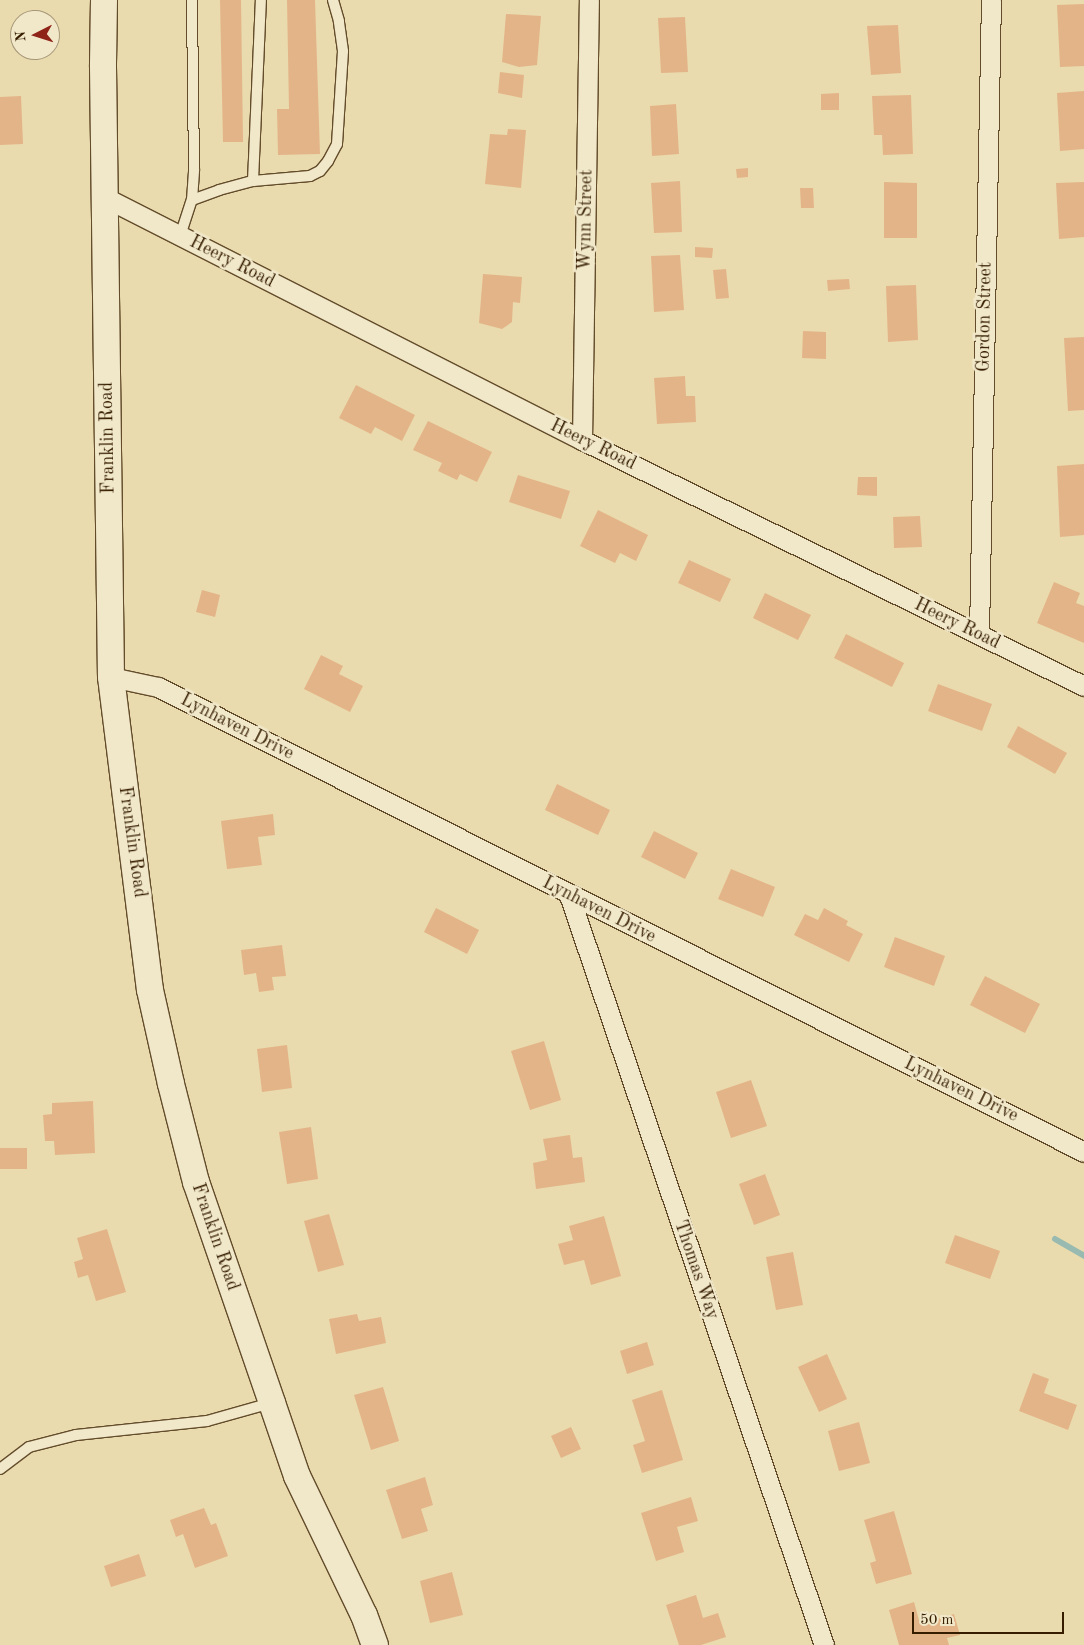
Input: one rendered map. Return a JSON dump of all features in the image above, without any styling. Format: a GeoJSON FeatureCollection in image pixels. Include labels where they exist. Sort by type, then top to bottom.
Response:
{"type":"FeatureCollection","features":[{"type":"Feature","properties":{"kind":"main road","name":"Franklin Road"},"geometry":{"type":"LineString","coordinates":[[104,0],[103,67],[110,677],[150,990],[166,1065],[196,1182],[297,1476],[364,1615],[375,1645]]}},
{"type":"Feature","properties":{"kind":"street","name":"Wynn Street"},"geometry":{"type":"LineString","coordinates":[[582,440],[589,0]]}},
{"type":"Feature","properties":{"kind":"street","name":"Gordon Street"},"geometry":{"type":"LineString","coordinates":[[979,634],[992,0]]}},
{"type":"Feature","properties":{"kind":"street","name":"Heery Road"},"geometry":{"type":"LineString","coordinates":[[106,198],[582,440],[1084,686]]}},
{"type":"Feature","properties":{"kind":"street","name":"Lynhaven Drive"},"geometry":{"type":"LineString","coordinates":[[110,677],[158,687],[1084,1152]]}},
{"type":"Feature","properties":{"kind":"street","name":"Thomas Way"},"geometry":{"type":"LineString","coordinates":[[569,895],[824,1645]]}},
{"type":"Feature","properties":{"kind":"lane"},"geometry":{"type":"LineString","coordinates":[[180,236],[192,200],[194,169],[192,0]]}},
{"type":"Feature","properties":{"kind":"lane"},"geometry":{"type":"LineString","coordinates":[[253,181],[261,0]]}},
{"type":"Feature","properties":{"kind":"lane"},"geometry":{"type":"LineString","coordinates":[[192,200],[219,190],[253,181],[310,176],[320,171],[337,144],[343,51],[339,21],[333,0]]}},
{"type":"Feature","properties":{"kind":"lane"},"geometry":{"type":"LineString","coordinates":[[0,1469],[29,1447],[67,1438],[207,1421],[272,1403]]}},
{"type":"Feature","properties":{"kind":"building"},"geometry":{"type":"Polygon","coordinates":[[[220,0],[241,0],[243,142],[223,142],[220,0]]]}},
{"type":"Feature","properties":{"kind":"building"},"geometry":{"type":"Polygon","coordinates":[[[287,0],[315,0],[320,154],[278,155],[277,109],[289,109],[287,0]]]}},
{"type":"Feature","properties":{"kind":"building"},"geometry":{"type":"Polygon","coordinates":[[[1084,4],[1084,66],[1060,67],[1057,5],[1084,4]]]}},
{"type":"Feature","properties":{"kind":"building"},"geometry":{"type":"Polygon","coordinates":[[[506,14],[541,16],[537,65],[519,67],[502,62],[506,14]]]}},
{"type":"Feature","properties":{"kind":"building"},"geometry":{"type":"Polygon","coordinates":[[[685,17],[688,72],[661,73],[658,18],[685,17]]]}},
{"type":"Feature","properties":{"kind":"building"},"geometry":{"type":"Polygon","coordinates":[[[898,25],[901,73],[871,75],[867,26],[898,25]]]}},
{"type":"Feature","properties":{"kind":"building"},"geometry":{"type":"Polygon","coordinates":[[[500,72],[524,75],[522,98],[498,93],[500,72]]]}},
{"type":"Feature","properties":{"kind":"building"},"geometry":{"type":"Polygon","coordinates":[[[1084,91],[1084,149],[1060,151],[1057,93],[1084,91]]]}},
{"type":"Feature","properties":{"kind":"building"},"geometry":{"type":"Polygon","coordinates":[[[839,93],[839,110],[821,110],[821,94],[839,93]]]}},
{"type":"Feature","properties":{"kind":"building"},"geometry":{"type":"Polygon","coordinates":[[[911,95],[913,154],[883,155],[882,135],[874,135],[872,96],[911,95]]]}},
{"type":"Feature","properties":{"kind":"building"},"geometry":{"type":"Polygon","coordinates":[[[21,96],[23,144],[0,145],[0,97],[21,96]]]}},
{"type":"Feature","properties":{"kind":"building"},"geometry":{"type":"Polygon","coordinates":[[[676,104],[679,154],[652,156],[650,106],[676,104]]]}},
{"type":"Feature","properties":{"kind":"building"},"geometry":{"type":"Polygon","coordinates":[[[508,129],[526,130],[521,188],[485,184],[490,134],[507,135],[508,129]]]}},
{"type":"Feature","properties":{"kind":"building"},"geometry":{"type":"Polygon","coordinates":[[[748,168],[748,177],[737,178],[736,169],[748,168]]]}},
{"type":"Feature","properties":{"kind":"building"},"geometry":{"type":"Polygon","coordinates":[[[680,181],[682,232],[654,233],[651,183],[680,181]]]}},
{"type":"Feature","properties":{"kind":"building"},"geometry":{"type":"Polygon","coordinates":[[[884,182],[917,183],[917,238],[884,238],[884,182]]]}},
{"type":"Feature","properties":{"kind":"building"},"geometry":{"type":"Polygon","coordinates":[[[1084,182],[1084,237],[1059,239],[1056,183],[1084,182]]]}},
{"type":"Feature","properties":{"kind":"building"},"geometry":{"type":"Polygon","coordinates":[[[800,188],[813,188],[814,208],[801,208],[800,188]]]}},
{"type":"Feature","properties":{"kind":"building"},"geometry":{"type":"Polygon","coordinates":[[[695,247],[713,248],[712,258],[695,257],[695,247]]]}},
{"type":"Feature","properties":{"kind":"building"},"geometry":{"type":"Polygon","coordinates":[[[680,255],[684,310],[654,312],[651,256],[680,255]]]}},
{"type":"Feature","properties":{"kind":"building"},"geometry":{"type":"Polygon","coordinates":[[[726,269],[729,298],[716,299],[713,270],[726,269]]]}},
{"type":"Feature","properties":{"kind":"building"},"geometry":{"type":"Polygon","coordinates":[[[483,274],[522,277],[520,303],[513,302],[512,322],[502,329],[479,323],[483,274]]]}},
{"type":"Feature","properties":{"kind":"building"},"geometry":{"type":"Polygon","coordinates":[[[849,279],[850,289],[828,291],[827,280],[849,279]]]}},
{"type":"Feature","properties":{"kind":"building"},"geometry":{"type":"Polygon","coordinates":[[[916,285],[918,340],[888,342],[886,286],[916,285]]]}},
{"type":"Feature","properties":{"kind":"building"},"geometry":{"type":"Polygon","coordinates":[[[803,331],[826,332],[826,359],[802,358],[803,331]]]}},
{"type":"Feature","properties":{"kind":"building"},"geometry":{"type":"Polygon","coordinates":[[[1084,337],[1084,410],[1068,411],[1064,338],[1084,337]]]}},
{"type":"Feature","properties":{"kind":"building"},"geometry":{"type":"Polygon","coordinates":[[[685,376],[686,396],[695,396],[696,422],[657,424],[654,378],[685,376]]]}},
{"type":"Feature","properties":{"kind":"building"},"geometry":{"type":"Polygon","coordinates":[[[356,385],[415,415],[402,441],[375,427],[371,434],[339,418],[356,385]]]}},
{"type":"Feature","properties":{"kind":"building"},"geometry":{"type":"Polygon","coordinates":[[[428,421],[492,452],[477,482],[460,474],[457,480],[438,471],[442,463],[413,450],[428,421]]]}},
{"type":"Feature","properties":{"kind":"building"},"geometry":{"type":"Polygon","coordinates":[[[1084,464],[1084,535],[1060,537],[1057,466],[1084,464]]]}},
{"type":"Feature","properties":{"kind":"building"},"geometry":{"type":"Polygon","coordinates":[[[518,475],[570,491],[561,519],[509,502],[518,475]]]}},
{"type":"Feature","properties":{"kind":"building"},"geometry":{"type":"Polygon","coordinates":[[[858,477],[877,477],[877,496],[857,495],[858,477]]]}},
{"type":"Feature","properties":{"kind":"building"},"geometry":{"type":"Polygon","coordinates":[[[598,510],[648,535],[636,561],[620,553],[615,563],[580,546],[598,510]]]}},
{"type":"Feature","properties":{"kind":"building"},"geometry":{"type":"Polygon","coordinates":[[[920,516],[922,547],[894,548],[893,517],[920,516]]]}},
{"type":"Feature","properties":{"kind":"building"},"geometry":{"type":"Polygon","coordinates":[[[689,560],[731,579],[720,602],[678,583],[689,560]]]}},
{"type":"Feature","properties":{"kind":"building"},"geometry":{"type":"Polygon","coordinates":[[[1054,582],[1080,593],[1076,603],[1084,606],[1084,643],[1037,623],[1054,582]]]}},
{"type":"Feature","properties":{"kind":"building"},"geometry":{"type":"Polygon","coordinates":[[[202,590],[220,595],[215,617],[196,612],[202,590]]]}},
{"type":"Feature","properties":{"kind":"building"},"geometry":{"type":"Polygon","coordinates":[[[765,593],[811,615],[798,640],[753,618],[765,593]]]}},
{"type":"Feature","properties":{"kind":"building"},"geometry":{"type":"Polygon","coordinates":[[[846,634],[904,663],[892,687],[834,658],[846,634]]]}},
{"type":"Feature","properties":{"kind":"building"},"geometry":{"type":"Polygon","coordinates":[[[321,655],[343,666],[339,674],[363,686],[350,712],[304,689],[321,655]]]}},
{"type":"Feature","properties":{"kind":"building"},"geometry":{"type":"Polygon","coordinates":[[[938,684],[992,704],[982,731],[928,711],[938,684]]]}},
{"type":"Feature","properties":{"kind":"building"},"geometry":{"type":"Polygon","coordinates":[[[1018,726],[1067,753],[1055,774],[1007,747],[1018,726]]]}},
{"type":"Feature","properties":{"kind":"building"},"geometry":{"type":"Polygon","coordinates":[[[557,784],[610,810],[598,835],[545,810],[557,784]]]}},
{"type":"Feature","properties":{"kind":"building"},"geometry":{"type":"Polygon","coordinates":[[[273,814],[275,835],[258,837],[262,865],[227,869],[221,821],[273,814]]]}},
{"type":"Feature","properties":{"kind":"building"},"geometry":{"type":"Polygon","coordinates":[[[654,831],[698,853],[685,879],[641,857],[654,831]]]}},
{"type":"Feature","properties":{"kind":"building"},"geometry":{"type":"Polygon","coordinates":[[[731,869],[775,887],[763,917],[718,899],[731,869]]]}},
{"type":"Feature","properties":{"kind":"building"},"geometry":{"type":"Polygon","coordinates":[[[436,908],[479,930],[467,954],[424,932],[436,908]]]}},
{"type":"Feature","properties":{"kind":"building"},"geometry":{"type":"Polygon","coordinates":[[[824,908],[848,921],[846,925],[863,934],[849,962],[794,935],[805,914],[818,920],[824,908]]]}},
{"type":"Feature","properties":{"kind":"building"},"geometry":{"type":"Polygon","coordinates":[[[895,937],[945,956],[934,986],[884,967],[895,937]]]}},
{"type":"Feature","properties":{"kind":"building"},"geometry":{"type":"Polygon","coordinates":[[[282,945],[286,976],[272,977],[274,990],[259,992],[256,973],[244,975],[241,950],[282,945]]]}},
{"type":"Feature","properties":{"kind":"building"},"geometry":{"type":"Polygon","coordinates":[[[985,976],[1040,1004],[1025,1033],[970,1005],[985,976]]]}},
{"type":"Feature","properties":{"kind":"building"},"geometry":{"type":"Polygon","coordinates":[[[544,1041],[561,1100],[530,1110],[511,1051],[544,1041]]]}},
{"type":"Feature","properties":{"kind":"building"},"geometry":{"type":"Polygon","coordinates":[[[287,1045],[292,1088],[262,1092],[257,1049],[287,1045]]]}},
{"type":"Feature","properties":{"kind":"building"},"geometry":{"type":"Polygon","coordinates":[[[751,1080],[767,1126],[731,1138],[716,1092],[751,1080]]]}},
{"type":"Feature","properties":{"kind":"building"},"geometry":{"type":"Polygon","coordinates":[[[93,1101],[95,1153],[55,1155],[54,1141],[45,1141],[43,1115],[52,1114],[52,1103],[93,1101]]]}},
{"type":"Feature","properties":{"kind":"building"},"geometry":{"type":"Polygon","coordinates":[[[311,1127],[318,1179],[287,1184],[279,1132],[311,1127]]]}},
{"type":"Feature","properties":{"kind":"building"},"geometry":{"type":"Polygon","coordinates":[[[570,1135],[573,1158],[582,1157],[585,1182],[536,1189],[533,1163],[547,1160],[543,1139],[570,1135]]]}},
{"type":"Feature","properties":{"kind":"building"},"geometry":{"type":"Polygon","coordinates":[[[0,1148],[27,1148],[27,1169],[0,1169],[0,1148]]]}},
{"type":"Feature","properties":{"kind":"building"},"geometry":{"type":"Polygon","coordinates":[[[765,1174],[780,1215],[754,1225],[739,1184],[765,1174]]]}},
{"type":"Feature","properties":{"kind":"building"},"geometry":{"type":"Polygon","coordinates":[[[329,1214],[344,1265],[318,1272],[304,1221],[329,1214]]]}},
{"type":"Feature","properties":{"kind":"building"},"geometry":{"type":"Polygon","coordinates":[[[604,1216],[621,1276],[591,1285],[584,1260],[564,1265],[558,1244],[573,1240],[569,1226],[604,1216]]]}},
{"type":"Feature","properties":{"kind":"building"},"geometry":{"type":"Polygon","coordinates":[[[107,1229],[126,1292],[96,1301],[88,1275],[78,1278],[74,1262],[83,1259],[77,1238],[107,1229]]]}},
{"type":"Feature","properties":{"kind":"building"},"geometry":{"type":"Polygon","coordinates":[[[955,1235],[1000,1251],[990,1279],[945,1263],[955,1235]]]}},
{"type":"Feature","properties":{"kind":"building"},"geometry":{"type":"Polygon","coordinates":[[[793,1252],[803,1305],[776,1310],[766,1257],[793,1252]]]}},
{"type":"Feature","properties":{"kind":"building"},"geometry":{"type":"Polygon","coordinates":[[[357,1314],[359,1321],[381,1317],[386,1343],[336,1354],[329,1319],[357,1314]]]}},
{"type":"Feature","properties":{"kind":"building"},"geometry":{"type":"Polygon","coordinates":[[[647,1342],[654,1365],[627,1374],[620,1351],[647,1342]]]}},
{"type":"Feature","properties":{"kind":"building"},"geometry":{"type":"Polygon","coordinates":[[[827,1354],[847,1399],[819,1412],[798,1367],[827,1354]]]}},
{"type":"Feature","properties":{"kind":"building"},"geometry":{"type":"Polygon","coordinates":[[[1033,1373],[1049,1379],[1044,1393],[1077,1405],[1068,1430],[1019,1411],[1033,1373]]]}},
{"type":"Feature","properties":{"kind":"building"},"geometry":{"type":"Polygon","coordinates":[[[383,1387],[399,1441],[371,1450],[354,1395],[383,1387]]]}},
{"type":"Feature","properties":{"kind":"building"},"geometry":{"type":"Polygon","coordinates":[[[662,1390],[683,1460],[642,1473],[633,1445],[645,1441],[632,1400],[662,1390]]]}},
{"type":"Feature","properties":{"kind":"building"},"geometry":{"type":"Polygon","coordinates":[[[859,1422],[870,1463],[839,1471],[828,1431],[859,1422]]]}},
{"type":"Feature","properties":{"kind":"building"},"geometry":{"type":"Polygon","coordinates":[[[571,1427],[581,1449],[561,1458],[551,1436],[571,1427]]]}},
{"type":"Feature","properties":{"kind":"building"},"geometry":{"type":"Polygon","coordinates":[[[425,1477],[433,1505],[421,1509],[428,1531],[402,1539],[386,1490],[425,1477]]]}},
{"type":"Feature","properties":{"kind":"building"},"geometry":{"type":"Polygon","coordinates":[[[691,1497],[698,1521],[677,1527],[684,1552],[656,1561],[641,1513],[691,1497]]]}},
{"type":"Feature","properties":{"kind":"building"},"geometry":{"type":"Polygon","coordinates":[[[204,1508],[211,1525],[216,1523],[228,1556],[195,1568],[183,1534],[176,1537],[170,1520],[204,1508]]]}},
{"type":"Feature","properties":{"kind":"building"},"geometry":{"type":"Polygon","coordinates":[[[894,1511],[912,1574],[876,1584],[870,1563],[876,1561],[864,1520],[894,1511]]]}},
{"type":"Feature","properties":{"kind":"building"},"geometry":{"type":"Polygon","coordinates":[[[139,1554],[146,1576],[111,1587],[104,1566],[139,1554]]]}},
{"type":"Feature","properties":{"kind":"building"},"geometry":{"type":"Polygon","coordinates":[[[452,1572],[463,1615],[430,1623],[420,1581],[452,1572]]]}},
{"type":"Feature","properties":{"kind":"building"},"geometry":{"type":"Polygon","coordinates":[[[696,1595],[703,1618],[718,1613],[726,1637],[701,1645],[679,1645],[666,1605],[696,1595]]]}},
{"type":"Feature","properties":{"kind":"building"},"geometry":{"type":"Polygon","coordinates":[[[914,1602],[920,1624],[954,1614],[960,1635],[947,1638],[949,1645],[899,1645],[889,1610],[914,1602]]]}},
{"type":"Feature","properties":{"kind":"waterway"},"geometry":{"type":"LineString","coordinates":[[1055,1239],[1084,1256]]}}]}
